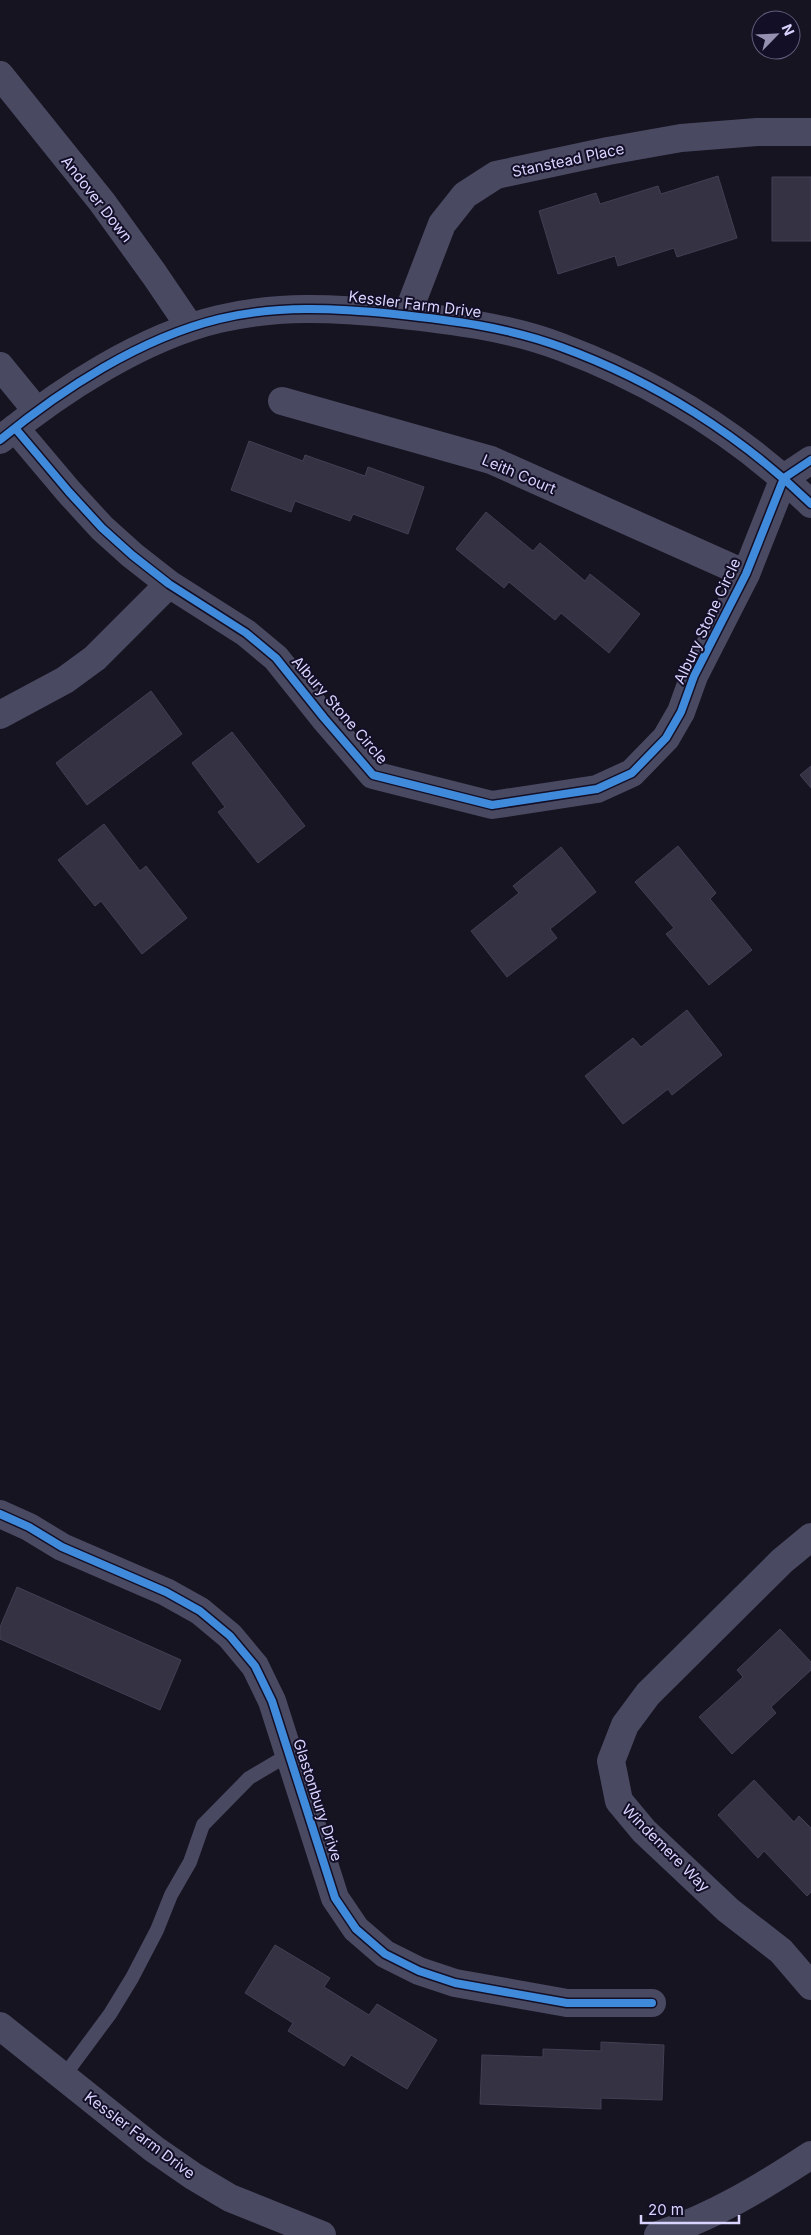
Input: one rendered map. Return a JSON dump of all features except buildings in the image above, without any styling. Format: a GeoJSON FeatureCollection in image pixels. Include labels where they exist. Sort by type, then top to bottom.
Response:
{"type":"FeatureCollection","features":[{"type":"Feature","properties":{"kind":"street","name":"Andover Down"},"geometry":{"type":"LineString","coordinates":[[0,75],[102,202],[190,327]]}},
{"type":"Feature","properties":{"kind":"street","name":"Stanstead Place"},"geometry":{"type":"LineString","coordinates":[[407,315],[442,224],[465,195],[496,175],[608,151],[681,138],[757,132],[811,132]]}},
{"type":"Feature","properties":{"kind":"street","name":"Kessler Farm Drive"},"geometry":{"type":"LineString","coordinates":[[7,434],[36,410],[131,354],[154,341],[190,327],[258,311],[334,308],[407,315],[486,326],[560,346],[630,376],[698,414],[784,478],[811,504]]}},
{"type":"Feature","properties":{"kind":"street"},"geometry":{"type":"LineString","coordinates":[[0,366],[36,410]]}},
{"type":"Feature","properties":{"kind":"street","name":"Leith Court"},"geometry":{"type":"LineString","coordinates":[[282,402],[491,460],[746,574]]}},
{"type":"Feature","properties":{"kind":"street","name":"Albury Stone Circle"},"geometry":{"type":"LineString","coordinates":[[7,434],[132,556],[169,584],[246,633],[276,658],[324,718],[374,775],[492,805],[596,789],[632,773],[666,738],[681,712],[694,676],[746,574],[784,478]]}},
{"type":"Feature","properties":{"kind":"street"},"geometry":{"type":"LineString","coordinates":[[784,478],[811,460]]}},
{"type":"Feature","properties":{"kind":"street"},"geometry":{"type":"LineString","coordinates":[[0,715],[65,680],[95,658],[169,584]]}},
{"type":"Feature","properties":{"kind":"street","name":"Glastonbury Drive"},"geometry":{"type":"LineString","coordinates":[[0,1514],[29,1527],[62,1547],[166,1592],[208,1617],[230,1636],[255,1666],[272,1701],[335,1898],[356,1929],[385,1954],[419,1971],[456,1983],[567,2002],[652,2003]]}},
{"type":"Feature","properties":{"kind":"street","name":"Windemere Way"},"geometry":{"type":"LineString","coordinates":[[811,1537],[782,1561],[648,1694],[625,1725],[612,1761],[619,1801],[644,1831],[728,1910],[781,1951],[811,1986]]}},
{"type":"Feature","properties":{"kind":"street","name":"Kessler Farm Drive"},"geometry":{"type":"LineString","coordinates":[[0,2026],[154,2150],[193,2176],[230,2198],[322,2235]]}},
{"type":"Feature","properties":{"kind":"street"},"geometry":{"type":"LineString","coordinates":[[658,2235],[714,2212],[780,2176],[811,2155]]}},
{"type":"Feature","properties":{"kind":"lane"},"geometry":{"type":"LineString","coordinates":[[64,2076],[110,2014],[132,1978],[190,1862],[202,1825],[249,1778],[288,1755]]}},
{"type":"Feature","properties":{"kind":"cycle path"},"geometry":{"type":"LineString","coordinates":[[0,440],[49,402],[104,367],[132,352],[190,328],[219,319],[263,311],[328,309],[372,312],[436,319],[499,329],[541,340],[596,361],[662,393],[694,412],[755,455],[811,504]]}},
{"type":"Feature","properties":{"kind":"cycle path"},"geometry":{"type":"LineString","coordinates":[[15,428],[102,528],[132,555],[169,584],[246,633],[276,658],[373,775],[492,805],[597,789],[632,773],[666,738],[681,712],[694,676],[746,574],[784,478],[811,460]]}},
{"type":"Feature","properties":{"kind":"cycle path"},"geometry":{"type":"LineString","coordinates":[[0,1514],[29,1527],[62,1547],[166,1592],[200,1611],[230,1636],[255,1666],[272,1701],[335,1898],[356,1929],[385,1954],[419,1971],[455,1983],[567,2003],[652,2003]]}}]}
